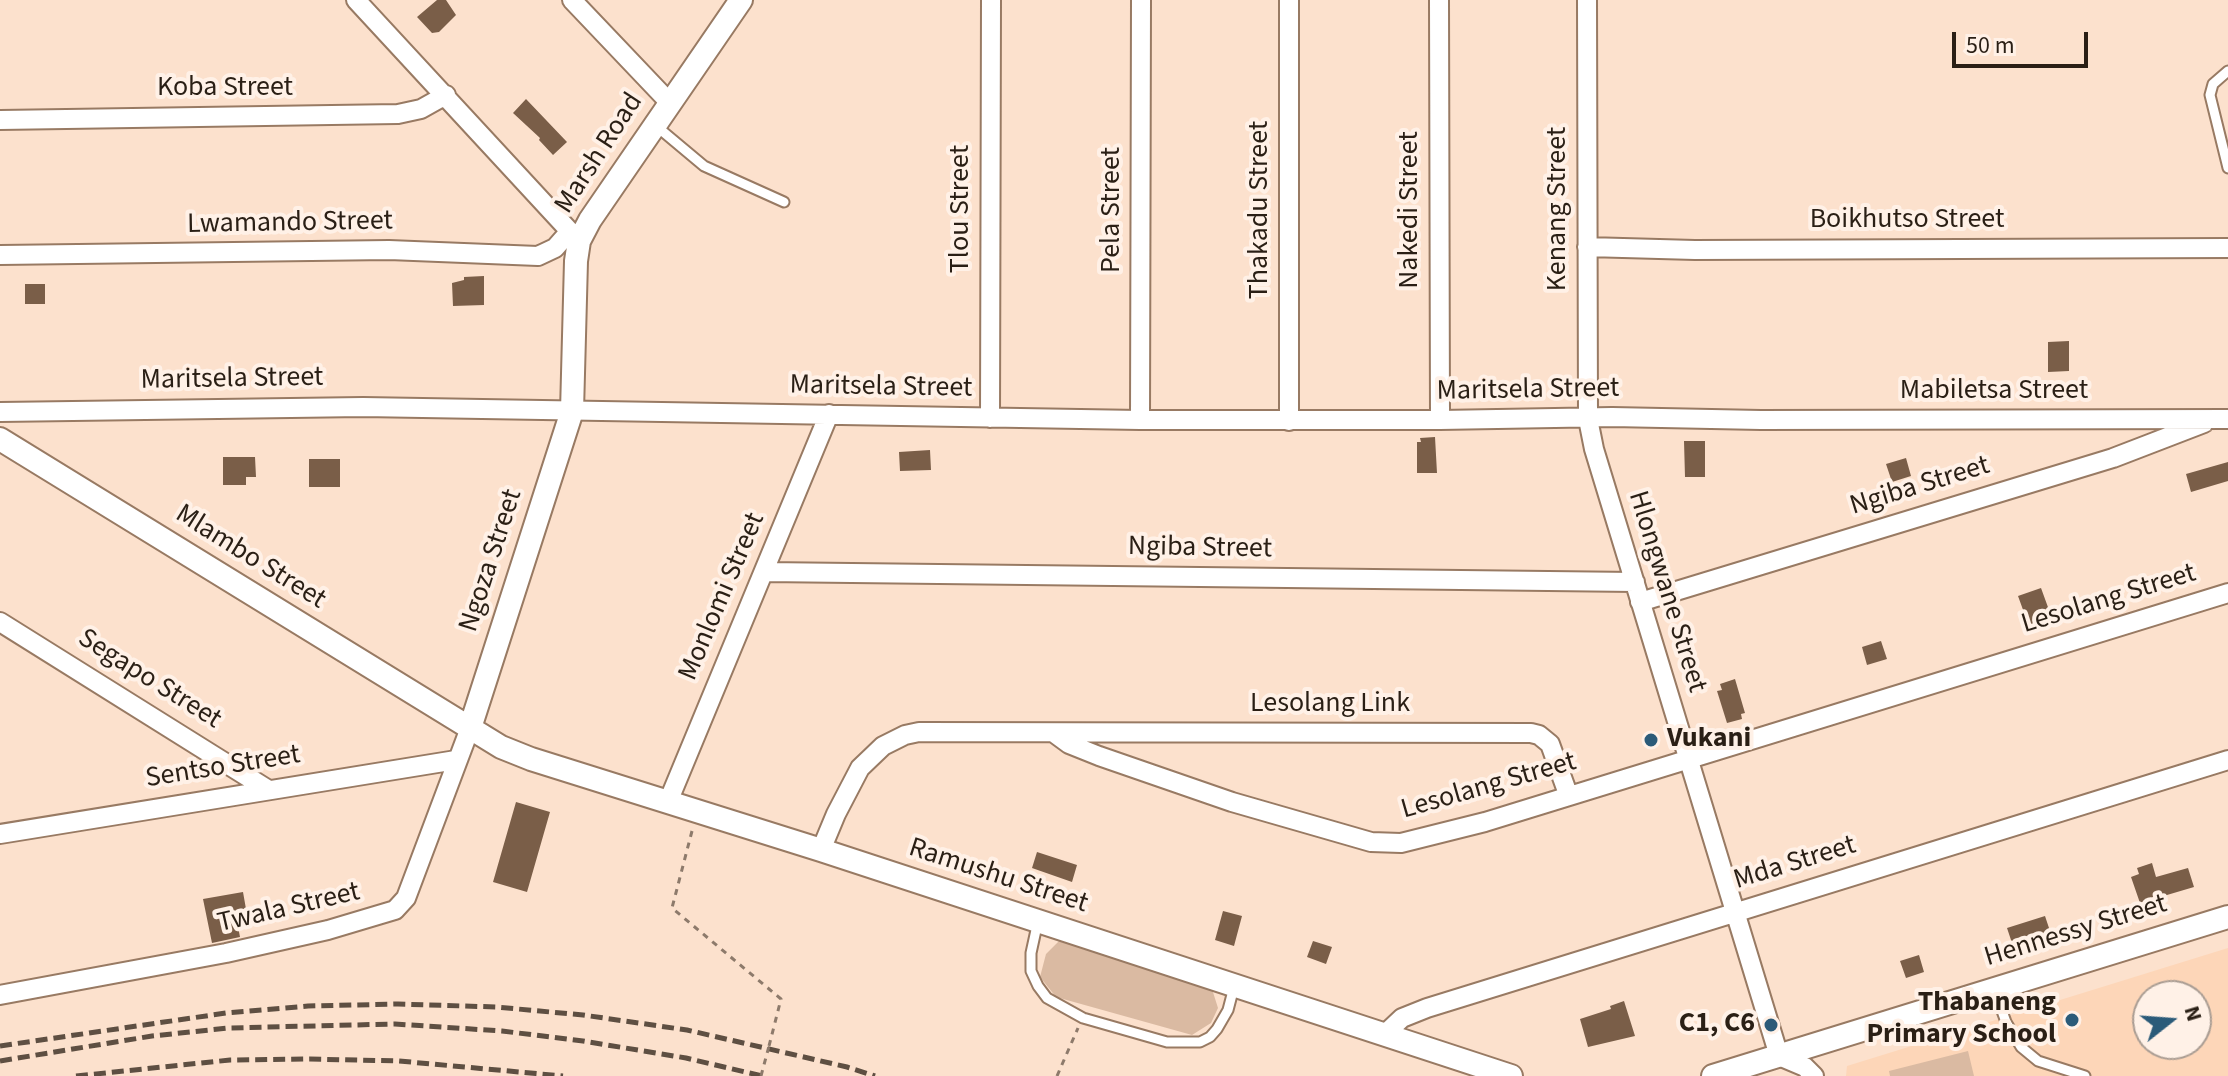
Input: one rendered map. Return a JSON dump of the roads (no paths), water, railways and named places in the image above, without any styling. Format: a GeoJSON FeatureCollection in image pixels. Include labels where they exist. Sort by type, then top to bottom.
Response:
{"type":"FeatureCollection","features":[{"type":"Feature","properties":{"kind":"street"},"geometry":{"type":"LineString","coordinates":[[356,0],[575,236]]}},
{"type":"Feature","properties":{"kind":"street"},"geometry":{"type":"LineString","coordinates":[[572,0],[670,103]]}},
{"type":"Feature","properties":{"kind":"street","name":"Marsh Road"},"geometry":{"type":"LineString","coordinates":[[572,411],[575,236],[741,0]]}},
{"type":"Feature","properties":{"kind":"street","name":"Tlou Street"},"geometry":{"type":"LineString","coordinates":[[990,418],[991,0]]}},
{"type":"Feature","properties":{"kind":"street","name":"Pela Street"},"geometry":{"type":"LineString","coordinates":[[1140,420],[1141,0]]}},
{"type":"Feature","properties":{"kind":"street","name":"Thakadu Street"},"geometry":{"type":"LineString","coordinates":[[1289,0],[1289,421]]}},
{"type":"Feature","properties":{"kind":"street","name":"Nakedi Street"},"geometry":{"type":"LineString","coordinates":[[1439,0],[1440,420]]}},
{"type":"Feature","properties":{"kind":"street","name":"Kenang Street"},"geometry":{"type":"LineString","coordinates":[[1587,0],[1588,419]]}},
{"type":"Feature","properties":{"kind":"street","name":"Koba Street"},"geometry":{"type":"LineString","coordinates":[[0,120],[398,114],[421,109],[446,95]]}},
{"type":"Feature","properties":{"kind":"street","name":"Lwamando Street"},"geometry":{"type":"LineString","coordinates":[[0,255],[389,250],[538,256],[575,236]]}},
{"type":"Feature","properties":{"kind":"street","name":"Boikhutso Street"},"geometry":{"type":"LineString","coordinates":[[1587,247],[1695,250],[2228,248]]}},
{"type":"Feature","properties":{"kind":"street","name":"Maritsela Street"},"geometry":{"type":"LineString","coordinates":[[0,412],[263,407],[1140,420],[1761,420]]}},
{"type":"Feature","properties":{"kind":"street","name":"Ngoza Street"},"geometry":{"type":"LineString","coordinates":[[470,728],[572,411]]}},
{"type":"Feature","properties":{"kind":"street","name":"Monlomi Street"},"geometry":{"type":"LineString","coordinates":[[668,802],[829,414]]}},
{"type":"Feature","properties":{"kind":"street","name":"Hlongwane Street"},"geometry":{"type":"LineString","coordinates":[[1588,419],[1594,449],[1779,1056]]}},
{"type":"Feature","properties":{"kind":"street","name":"Ngiba Street"},"geometry":{"type":"LineString","coordinates":[[1640,602],[2113,458],[2221,419]]}},
{"type":"Feature","properties":{"kind":"street","name":"Mabiletsa Street"},"geometry":{"type":"LineString","coordinates":[[1761,420],[2221,419]]}},
{"type":"Feature","properties":{"kind":"street","name":"Mlambo Street"},"geometry":{"type":"LineString","coordinates":[[0,439],[470,728]]}},
{"type":"Feature","properties":{"kind":"street","name":"Ngiba Street"},"geometry":{"type":"LineString","coordinates":[[765,572],[1635,582]]}},
{"type":"Feature","properties":{"kind":"street","name":"Lesolang Street"},"geometry":{"type":"LineString","coordinates":[[821,850],[860,768],[872,754],[895,739],[919,732],[1054,733],[1069,744],[1118,764],[1232,802],[1371,842],[1406,842],[1485,822],[2228,593]]}},
{"type":"Feature","properties":{"kind":"street","name":"Segapo Street"},"geometry":{"type":"LineString","coordinates":[[0,622],[267,789]]}},
{"type":"Feature","properties":{"kind":"street","name":"Twala Street"},"geometry":{"type":"LineString","coordinates":[[0,995],[226,953],[328,930],[395,910],[406,898],[470,728]]}},
{"type":"Feature","properties":{"kind":"street","name":"Ramushu Street"},"geometry":{"type":"LineString","coordinates":[[470,728],[501,747],[531,759],[821,850],[1511,1076]]}},
{"type":"Feature","properties":{"kind":"street","name":"Lesolang Link"},"geometry":{"type":"LineString","coordinates":[[1054,733],[1531,733],[1550,744],[1568,794]]}},
{"type":"Feature","properties":{"kind":"street","name":"Sentso Street"},"geometry":{"type":"LineString","coordinates":[[0,834],[456,760]]}},
{"type":"Feature","properties":{"kind":"street","name":"Mda Street"},"geometry":{"type":"LineString","coordinates":[[1385,1034],[1402,1018],[1427,1008],[2228,760]]}},
{"type":"Feature","properties":{"kind":"street","name":"Hennessy Street"},"geometry":{"type":"LineString","coordinates":[[1713,1076],[2228,917]]}},
{"type":"Feature","properties":{"kind":"street"},"geometry":{"type":"LineString","coordinates":[[1779,1056],[1805,1067],[1814,1076]]}},
{"type":"Feature","properties":{"kind":"lane"},"geometry":{"type":"LineString","coordinates":[[2228,71],[2213,84],[2210,95],[2228,168]]}},
{"type":"Feature","properties":{"kind":"lane"},"geometry":{"type":"LineString","coordinates":[[655,125],[704,166],[784,202]]}},
{"type":"Feature","properties":{"kind":"lane"},"geometry":{"type":"LineString","coordinates":[[1038,921],[1031,953],[1031,971],[1047,998],[1083,1018],[1167,1042],[1200,1042],[1217,1029],[1228,1010],[1234,987]]}},
{"type":"Feature","properties":{"kind":"lane"},"geometry":{"type":"LineString","coordinates":[[1994,989],[2006,1022],[2021,1047],[2038,1061],[2085,1076]]}},
{"type":"Feature","properties":{"kind":"railway"},"geometry":{"type":"LineString","coordinates":[[0,1046],[226,1013],[308,1006],[398,1004],[496,1007],[583,1015],[687,1030],[875,1076]]}},
{"type":"Feature","properties":{"kind":"railway"},"geometry":{"type":"LineString","coordinates":[[0,1061],[152,1036],[228,1028],[395,1024],[502,1031],[583,1041],[686,1058],[762,1076]]}},
{"type":"Feature","properties":{"kind":"railway"},"geometry":{"type":"LineString","coordinates":[[76,1076],[230,1060],[310,1059],[399,1061],[563,1076]]}},
{"type":"Feature","properties":{"kind":"place","name":"Vukani"},"geometry":{"type":"Point","coordinates":[1651,740]}},
{"type":"Feature","properties":{"kind":"place","name":"Thabaneng Primary School"},"geometry":{"type":"Point","coordinates":[2072,1020]}},
{"type":"Feature","properties":{"kind":"place","name":"C1, C6"},"geometry":{"type":"Point","coordinates":[1771,1025]}}]}
